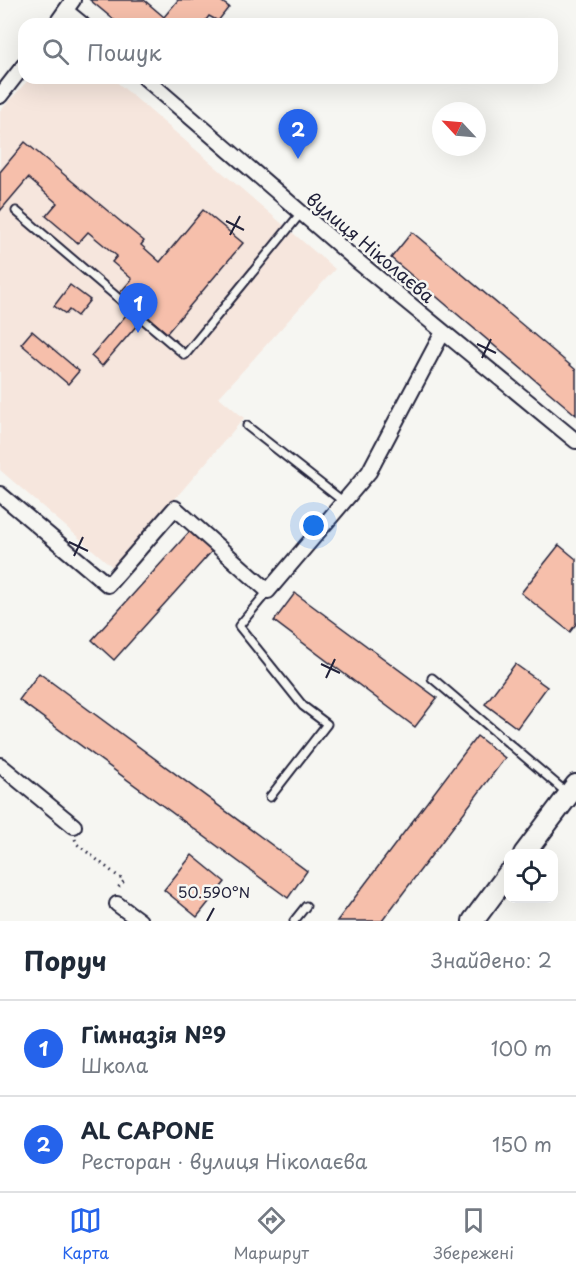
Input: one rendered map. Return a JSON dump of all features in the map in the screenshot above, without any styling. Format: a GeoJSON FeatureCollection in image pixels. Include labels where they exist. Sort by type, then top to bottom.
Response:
{"type":"FeatureCollection","features":[{"type":"Feature","properties":{"kind":"main road"},"geometry":{"type":"LineString","coordinates":[[528,849],[572,790]]}},
{"type":"Feature","properties":{"kind":"main road"},"geometry":{"type":"LineString","coordinates":[[473,921],[504,879]]}},
{"type":"Feature","properties":{"kind":"street"},"geometry":{"type":"LineString","coordinates":[[60,18],[70,5],[78,18]]}},
{"type":"Feature","properties":{"kind":"street"},"geometry":{"type":"LineString","coordinates":[[0,96],[18,73]]}},
{"type":"Feature","properties":{"kind":"street","name":"вулиця Ніколаєва"},"geometry":{"type":"LineString","coordinates":[[154,84],[301,213],[576,441]]}},
{"type":"Feature","properties":{"kind":"street"},"geometry":{"type":"LineString","coordinates":[[0,494],[108,585],[175,508],[268,591],[369,472],[443,332]]}},
{"type":"Feature","properties":{"kind":"street"},"geometry":{"type":"LineString","coordinates":[[0,765],[74,826]]}},
{"type":"Feature","properties":{"kind":"street"},"geometry":{"type":"LineString","coordinates":[[117,904],[140,921]]}},
{"type":"Feature","properties":{"kind":"lane"},"geometry":{"type":"LineString","coordinates":[[16,211],[185,355],[301,213]]}},
{"type":"Feature","properties":{"kind":"lane"},"geometry":{"type":"LineString","coordinates":[[247,426],[344,502]]}},
{"type":"Feature","properties":{"kind":"lane"},"geometry":{"type":"LineString","coordinates":[[268,591],[239,626],[303,706],[327,724],[270,797]]}},
{"type":"Feature","properties":{"kind":"lane"},"geometry":{"type":"LineString","coordinates":[[432,678],[572,790]]}},
{"type":"Feature","properties":{"kind":"lane"},"geometry":{"type":"LineString","coordinates":[[294,921],[306,906]]}},
{"type":"Feature","properties":{"kind":"path"},"geometry":{"type":"LineString","coordinates":[[74,826],[73,835],[77,844],[124,880],[113,893],[117,904]]}},
{"type":"Feature","properties":{"kind":"shaded area"},"geometry":{"type":"Polygon","coordinates":[[[25,84],[119,84],[335,269],[219,397],[244,418],[115,569],[0,470],[0,111],[25,84]]]}},
{"type":"Feature","properties":{"kind":"building"},"geometry":{"type":"Polygon","coordinates":[[[90,0],[144,0],[164,17],[178,0],[219,0],[229,7],[220,18],[209,16],[208,18],[112,18],[90,0]]]}},
{"type":"Feature","properties":{"kind":"building"},"geometry":{"type":"Polygon","coordinates":[[[25,142],[144,241],[141,245],[160,262],[203,210],[243,243],[167,333],[120,293],[132,279],[112,262],[117,256],[88,232],[78,243],[46,216],[57,203],[28,178],[0,211],[0,172],[25,142]]]}},
{"type":"Feature","properties":{"kind":"building"},"geometry":{"type":"Polygon","coordinates":[[[412,232],[576,370],[576,415],[391,258],[412,232]]]}},
{"type":"Feature","properties":{"kind":"building"},"geometry":{"type":"Polygon","coordinates":[[[70,285],[90,300],[77,316],[69,310],[66,314],[54,306],[70,285]]]}},
{"type":"Feature","properties":{"kind":"building"},"geometry":{"type":"Polygon","coordinates":[[[127,314],[138,324],[102,366],[91,356],[127,314]]]}},
{"type":"Feature","properties":{"kind":"building"},"geometry":{"type":"Polygon","coordinates":[[[32,331],[79,371],[68,384],[21,344],[32,331]]]}},
{"type":"Feature","properties":{"kind":"building"},"geometry":{"type":"Polygon","coordinates":[[[190,531],[212,551],[114,660],[92,640],[190,531]]]}},
{"type":"Feature","properties":{"kind":"building"},"geometry":{"type":"Polygon","coordinates":[[[559,545],[576,559],[576,624],[570,632],[521,593],[559,545]]]}},
{"type":"Feature","properties":{"kind":"building"},"geometry":{"type":"Polygon","coordinates":[[[295,593],[437,698],[415,727],[274,621],[295,593]]]}},
{"type":"Feature","properties":{"kind":"building"},"geometry":{"type":"Polygon","coordinates":[[[515,664],[547,687],[517,728],[485,704],[515,664]]]}},
{"type":"Feature","properties":{"kind":"building"},"geometry":{"type":"Polygon","coordinates":[[[39,673],[307,871],[288,898],[19,700],[39,673]]]}},
{"type":"Feature","properties":{"kind":"building"},"geometry":{"type":"Polygon","coordinates":[[[477,736],[505,758],[382,921],[337,921],[477,736]]]}},
{"type":"Feature","properties":{"kind":"building"},"geometry":{"type":"Polygon","coordinates":[[[192,855],[225,882],[197,917],[164,890],[192,855]]]}},
{"type":"Feature","properties":{"kind":"place","name":"AL CAPONE"},"geometry":{"type":"Point","coordinates":[298,159]}},
{"type":"Feature","properties":{"kind":"place","name":"Гімназія №9"},"geometry":{"type":"Point","coordinates":[138,333]}}]}
